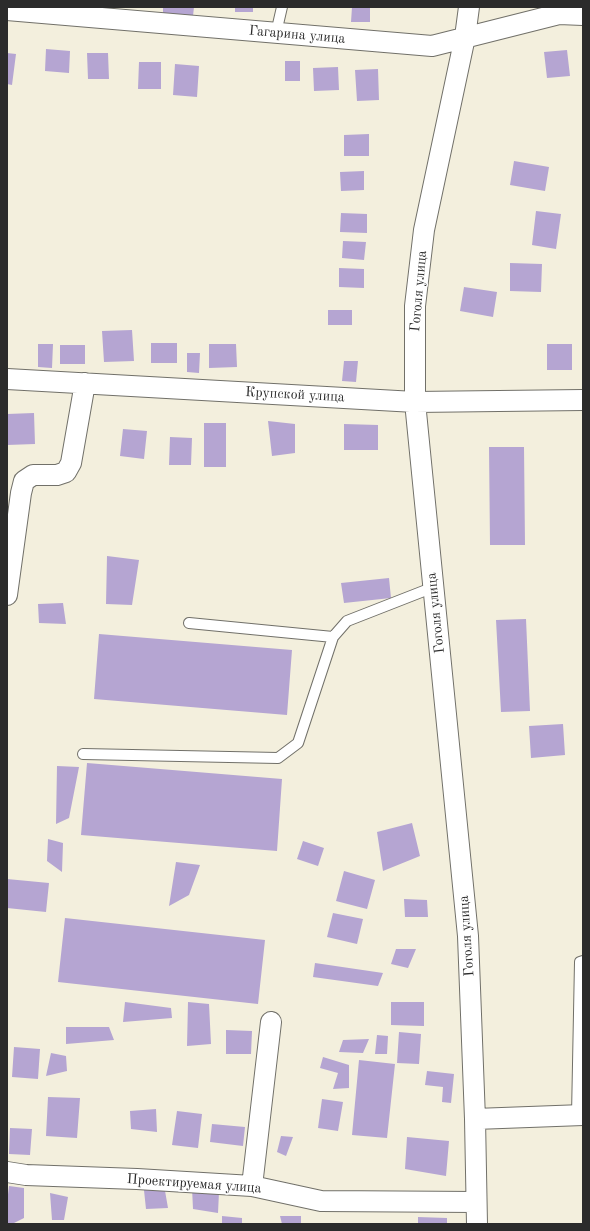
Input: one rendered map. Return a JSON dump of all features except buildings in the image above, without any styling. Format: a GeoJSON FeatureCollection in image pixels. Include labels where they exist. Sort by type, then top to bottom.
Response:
{"type":"FeatureCollection","features":[{"type":"Feature","properties":{"kind":"street","name":"Гоголя улица"},"geometry":{"type":"LineString","coordinates":[[468,7],[465,38],[424,230],[415,306],[415,402],[468,936],[475,1119],[477,1224]]}},
{"type":"Feature","properties":{"kind":"street","name":"Гагарина улица"},"geometry":{"type":"LineString","coordinates":[[7,10],[432,46],[559,14],[583,15]]}},
{"type":"Feature","properties":{"kind":"street","name":"Крупской улица"},"geometry":{"type":"LineString","coordinates":[[7,379],[415,402],[583,400]]}},
{"type":"Feature","properties":{"kind":"street"},"geometry":{"type":"LineString","coordinates":[[7,595],[24,481],[33,475],[57,475],[66,472],[72,463],[85,383]]}},
{"type":"Feature","properties":{"kind":"street"},"geometry":{"type":"LineString","coordinates":[[252,1186],[271,1022]]}},
{"type":"Feature","properties":{"kind":"street"},"geometry":{"type":"LineString","coordinates":[[475,1119],[580,1115]]}},
{"type":"Feature","properties":{"kind":"street","name":"Проектируемая улица"},"geometry":{"type":"LineString","coordinates":[[7,1172],[26,1175],[138,1179],[252,1186],[321,1201],[476,1202]]}},
{"type":"Feature","properties":{"kind":"lane"},"geometry":{"type":"LineString","coordinates":[[276,33],[282,7]]}},
{"type":"Feature","properties":{"kind":"lane"},"geometry":{"type":"LineString","coordinates":[[83,754],[278,758],[298,743],[333,637],[347,621],[434,587]]}},
{"type":"Feature","properties":{"kind":"lane"},"geometry":{"type":"LineString","coordinates":[[189,624],[333,637]]}},
{"type":"Feature","properties":{"kind":"lane"},"geometry":{"type":"LineString","coordinates":[[580,1115],[580,962],[583,961]]}}]}
